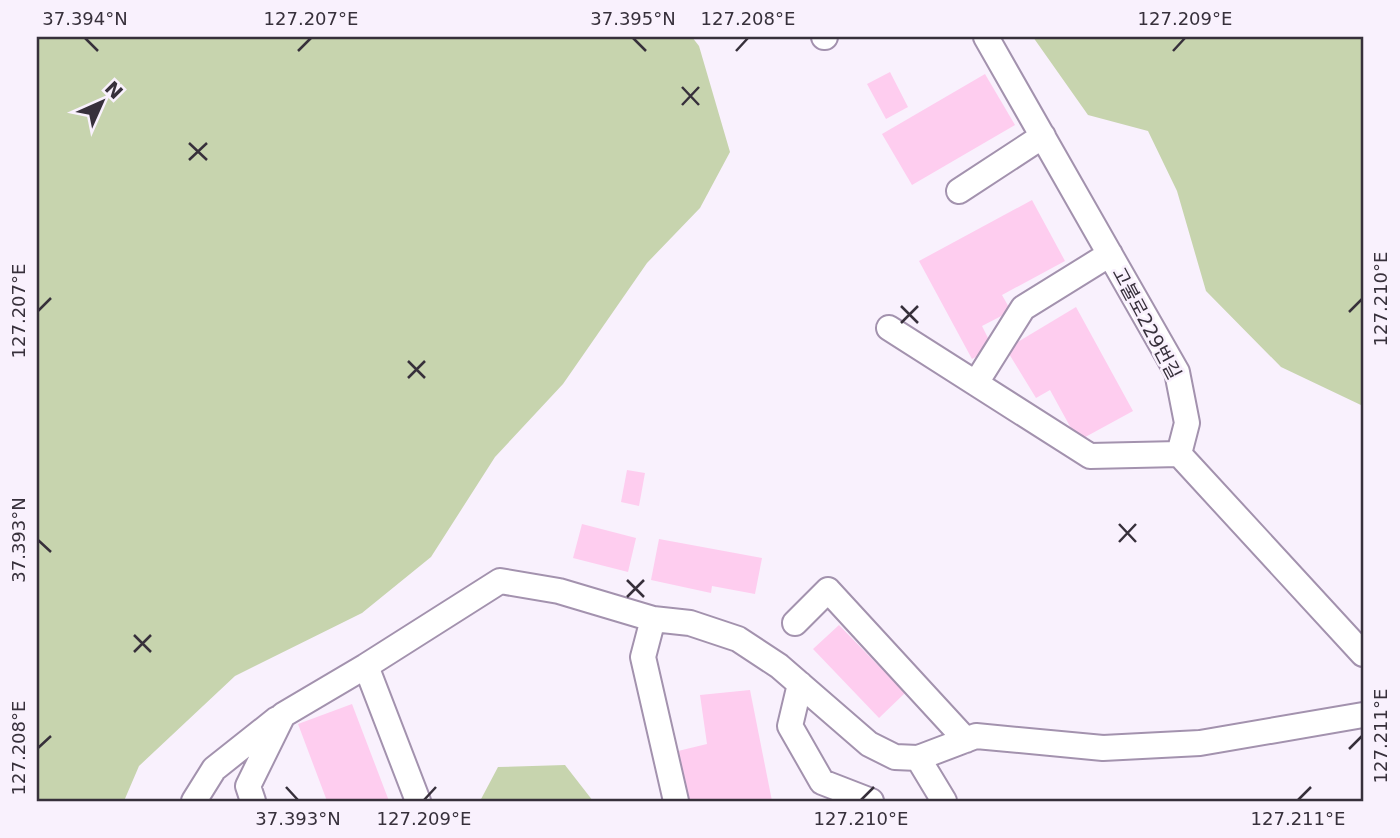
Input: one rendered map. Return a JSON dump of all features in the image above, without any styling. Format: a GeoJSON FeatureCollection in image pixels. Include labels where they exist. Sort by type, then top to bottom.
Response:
{"type":"FeatureCollection","features":[{"type":"Feature","properties":{"kind":"street","name":"고불로229번길"},"geometry":{"type":"LineString","coordinates":[[986,37],[1177,372],[1187,423],[1179,454]]}},
{"type":"Feature","properties":{"kind":"street"},"geometry":{"type":"LineString","coordinates":[[959,191],[1043,136]]}},
{"type":"Feature","properties":{"kind":"street"},"geometry":{"type":"LineString","coordinates":[[976,383],[1024,308],[1110,254]]}},
{"type":"Feature","properties":{"kind":"street"},"geometry":{"type":"LineString","coordinates":[[889,328],[1090,456],[1179,454],[1363,654]]}},
{"type":"Feature","properties":{"kind":"street"},"geometry":{"type":"LineString","coordinates":[[194,801],[214,769],[282,715],[500,582],[559,591],[653,619],[690,623],[738,639],[800,684],[869,744],[895,757],[918,758],[976,736],[1103,748],[1200,743],[1363,715]]}},
{"type":"Feature","properties":{"kind":"street"},"geometry":{"type":"LineString","coordinates":[[795,623],[828,590],[966,740]]}},
{"type":"Feature","properties":{"kind":"street"},"geometry":{"type":"LineString","coordinates":[[653,619],[643,657],[676,801]]}},
{"type":"Feature","properties":{"kind":"street"},"geometry":{"type":"LineString","coordinates":[[366,666],[418,801]]}},
{"type":"Feature","properties":{"kind":"street"},"geometry":{"type":"LineString","coordinates":[[800,684],[790,726],[822,782],[871,801]]}},
{"type":"Feature","properties":{"kind":"street"},"geometry":{"type":"LineString","coordinates":[[253,801],[248,786],[282,715]]}},
{"type":"Feature","properties":{"kind":"street"},"geometry":{"type":"LineString","coordinates":[[918,758],[944,801]]}},
{"type":"Feature","properties":{"kind":"green space"},"geometry":{"type":"Polygon","coordinates":[[[37,37],[692,37],[699,46],[730,152],[700,208],[647,263],[563,384],[495,457],[431,557],[362,613],[235,676],[139,766],[124,801],[37,801],[37,37]]]}},
{"type":"Feature","properties":{"kind":"green space"},"geometry":{"type":"Polygon","coordinates":[[[1033,37],[1363,37],[1363,406],[1281,367],[1206,291],[1177,191],[1148,131],[1088,115],[1033,37]]]}},
{"type":"Feature","properties":{"kind":"green space"},"geometry":{"type":"Polygon","coordinates":[[[565,765],[593,801],[480,801],[498,767],[565,765]]]}},
{"type":"Feature","properties":{"kind":"building"},"geometry":{"type":"Polygon","coordinates":[[[890,72],[908,107],[886,119],[867,84],[890,72]]]}},
{"type":"Feature","properties":{"kind":"building"},"geometry":{"type":"Polygon","coordinates":[[[985,74],[1015,125],[912,185],[882,134],[985,74]]]}},
{"type":"Feature","properties":{"kind":"building"},"geometry":{"type":"Polygon","coordinates":[[[1032,200],[1065,261],[1002,295],[1011,311],[982,326],[993,348],[972,359],[919,261],[1032,200]]]}},
{"type":"Feature","properties":{"kind":"building"},"geometry":{"type":"Polygon","coordinates":[[[1076,307],[1133,411],[1078,441],[1050,390],[1036,398],[1006,349],[1076,307]]]}},
{"type":"Feature","properties":{"kind":"building"},"geometry":{"type":"Polygon","coordinates":[[[627,470],[645,473],[639,506],[621,502],[627,470]]]}},
{"type":"Feature","properties":{"kind":"building"},"geometry":{"type":"Polygon","coordinates":[[[582,524],[636,538],[628,572],[573,558],[582,524]]]}},
{"type":"Feature","properties":{"kind":"building"},"geometry":{"type":"Polygon","coordinates":[[[659,539],[762,558],[755,594],[712,586],[711,593],[651,580],[659,539]]]}},
{"type":"Feature","properties":{"kind":"building"},"geometry":{"type":"Polygon","coordinates":[[[839,625],[905,693],[879,718],[813,649],[839,625]]]}},
{"type":"Feature","properties":{"kind":"building"},"geometry":{"type":"Polygon","coordinates":[[[750,690],[772,801],[688,801],[678,751],[707,744],[700,695],[750,690]]]}},
{"type":"Feature","properties":{"kind":"building"},"geometry":{"type":"Polygon","coordinates":[[[352,704],[389,801],[327,801],[298,724],[352,704]]]}}]}
